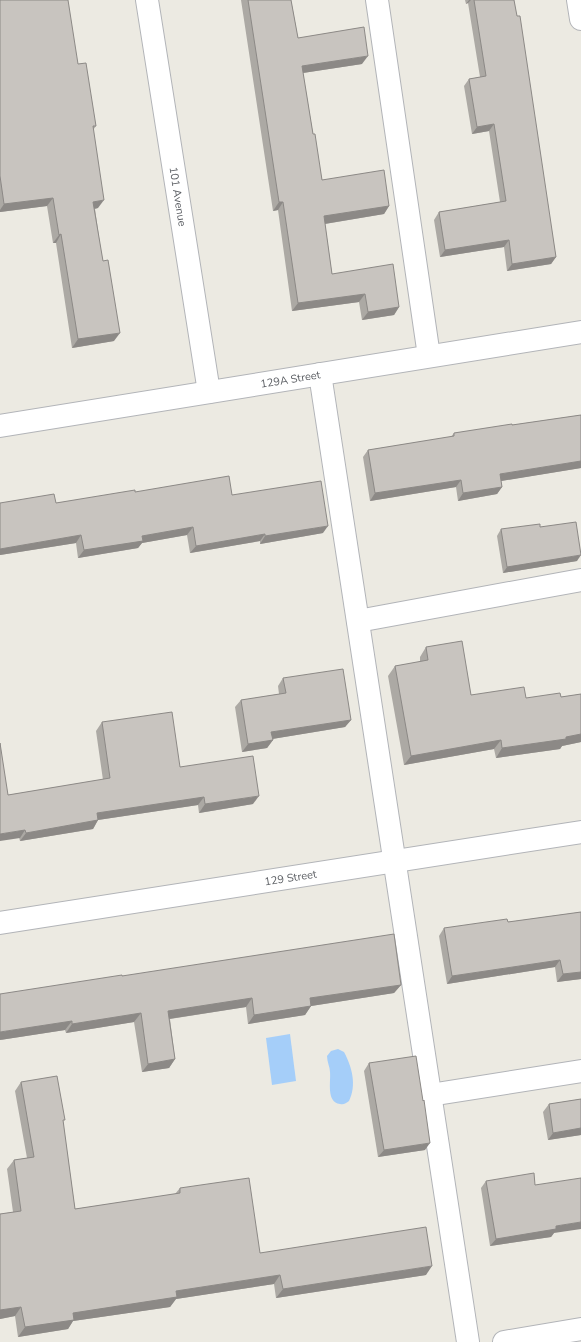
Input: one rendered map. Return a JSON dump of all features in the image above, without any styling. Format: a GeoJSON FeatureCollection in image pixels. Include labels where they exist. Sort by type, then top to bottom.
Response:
{"type":"FeatureCollection","features":[{"type":"Feature","properties":{"kind":"street","name":"101 Avenue"},"geometry":{"type":"LineString","coordinates":[[147,0],[209,392]]}},
{"type":"Feature","properties":{"kind":"street"},"geometry":{"type":"LineString","coordinates":[[377,0],[429,356]]}},
{"type":"Feature","properties":{"kind":"street"},"geometry":{"type":"LineString","coordinates":[[578,0],[581,19]]}},
{"type":"Feature","properties":{"kind":"street","name":"129A Street"},"geometry":{"type":"LineString","coordinates":[[1,423],[209,392],[581,332]]}},
{"type":"Feature","properties":{"kind":"street"},"geometry":{"type":"LineString","coordinates":[[320,374],[468,1342]]}},
{"type":"Feature","properties":{"kind":"street"},"geometry":{"type":"LineString","coordinates":[[358,621],[581,580]]}},
{"type":"Feature","properties":{"kind":"street","name":"129 Street"},"geometry":{"type":"LineString","coordinates":[[0,923],[581,832]]}},
{"type":"Feature","properties":{"kind":"street"},"geometry":{"type":"LineString","coordinates":[[430,1095],[581,1071]]}},
{"type":"Feature","properties":{"kind":"street"},"geometry":{"type":"LineString","coordinates":[[504,1342],[581,1329]]}},
{"type":"Feature","properties":{"kind":"water"},"geometry":{"type":"Polygon","coordinates":[[[290,1034],[296,1081],[272,1085],[266,1038],[290,1034]]]}},
{"type":"Feature","properties":{"kind":"water"},"geometry":{"type":"Polygon","coordinates":[[[338,1049],[344,1052],[347,1058],[353,1082],[353,1089],[349,1101],[345,1104],[340,1104],[333,1100],[330,1091],[330,1070],[327,1056],[331,1051],[338,1049]]]}},
{"type":"Feature","properties":{"kind":"building"},"geometry":{"type":"Polygon","coordinates":[[[0,0],[68,0],[78,64],[86,63],[96,126],[93,126],[104,200],[93,202],[103,261],[108,260],[120,333],[78,339],[61,234],[59,235],[53,198],[4,204],[0,176],[0,0]]]}},
{"type":"Feature","properties":{"kind":"building"},"geometry":{"type":"Polygon","coordinates":[[[248,0],[291,0],[298,38],[364,27],[368,56],[302,66],[322,180],[384,170],[389,206],[324,216],[332,274],[393,264],[399,307],[368,312],[365,294],[298,303],[283,202],[279,202],[248,0]]]}},
{"type":"Feature","properties":{"kind":"building"},"geometry":{"type":"Polygon","coordinates":[[[474,0],[514,0],[517,16],[520,16],[556,257],[512,264],[509,240],[445,250],[439,212],[506,201],[494,124],[477,127],[469,79],[486,76],[474,0]]]}},
{"type":"Feature","properties":{"kind":"building"},"geometry":{"type":"Polygon","coordinates":[[[581,415],[581,461],[500,474],[502,487],[463,493],[461,480],[375,493],[368,450],[454,436],[454,433],[581,415]]]}},
{"type":"Feature","properties":{"kind":"building"},"geometry":{"type":"Polygon","coordinates":[[[229,476],[232,495],[321,481],[328,526],[265,536],[265,534],[196,546],[193,527],[142,536],[143,541],[84,550],[81,535],[0,549],[0,503],[54,494],[56,503],[135,490],[135,492],[229,476]]]}},
{"type":"Feature","properties":{"kind":"building"},"geometry":{"type":"Polygon","coordinates":[[[576,522],[581,555],[507,567],[501,529],[540,524],[540,527],[576,522]]]}},
{"type":"Feature","properties":{"kind":"building"},"geometry":{"type":"Polygon","coordinates":[[[462,641],[471,695],[524,687],[526,698],[560,693],[561,697],[581,694],[581,734],[566,737],[566,739],[502,748],[501,740],[411,756],[395,666],[428,660],[426,647],[462,641]]]}},
{"type":"Feature","properties":{"kind":"building"},"geometry":{"type":"Polygon","coordinates":[[[343,669],[351,720],[271,732],[273,740],[248,744],[241,700],[286,693],[283,678],[343,669]]]}},
{"type":"Feature","properties":{"kind":"building"},"geometry":{"type":"Polygon","coordinates":[[[172,712],[180,767],[253,756],[259,796],[205,804],[204,797],[97,813],[98,820],[26,833],[25,830],[0,834],[0,743],[8,795],[110,778],[102,722],[172,712]]]}},
{"type":"Feature","properties":{"kind":"building"},"geometry":{"type":"Polygon","coordinates":[[[581,912],[581,972],[563,974],[560,960],[452,976],[444,928],[507,919],[508,922],[581,912]]]}},
{"type":"Feature","properties":{"kind":"building"},"geometry":{"type":"Polygon","coordinates":[[[394,934],[401,985],[310,998],[311,1006],[254,1015],[252,998],[168,1011],[175,1059],[148,1064],[141,1013],[72,1024],[72,1021],[0,1032],[0,994],[394,934]]]}},
{"type":"Feature","properties":{"kind":"building"},"geometry":{"type":"Polygon","coordinates":[[[416,1056],[430,1143],[384,1150],[369,1063],[416,1056]]]}},
{"type":"Feature","properties":{"kind":"building"},"geometry":{"type":"Polygon","coordinates":[[[57,1076],[65,1120],[63,1120],[75,1209],[180,1193],[180,1188],[249,1178],[260,1253],[426,1227],[432,1266],[283,1289],[280,1275],[176,1291],[177,1297],[73,1313],[74,1320],[25,1327],[21,1307],[0,1310],[0,1214],[21,1211],[14,1160],[34,1157],[21,1082],[57,1076]]]}},
{"type":"Feature","properties":{"kind":"building"},"geometry":{"type":"Polygon","coordinates":[[[581,1099],[581,1128],[553,1133],[549,1104],[581,1099]]]}},
{"type":"Feature","properties":{"kind":"building"},"geometry":{"type":"Polygon","coordinates":[[[534,1173],[535,1185],[581,1178],[581,1222],[556,1226],[556,1229],[496,1239],[486,1181],[534,1173]]]}}]}
